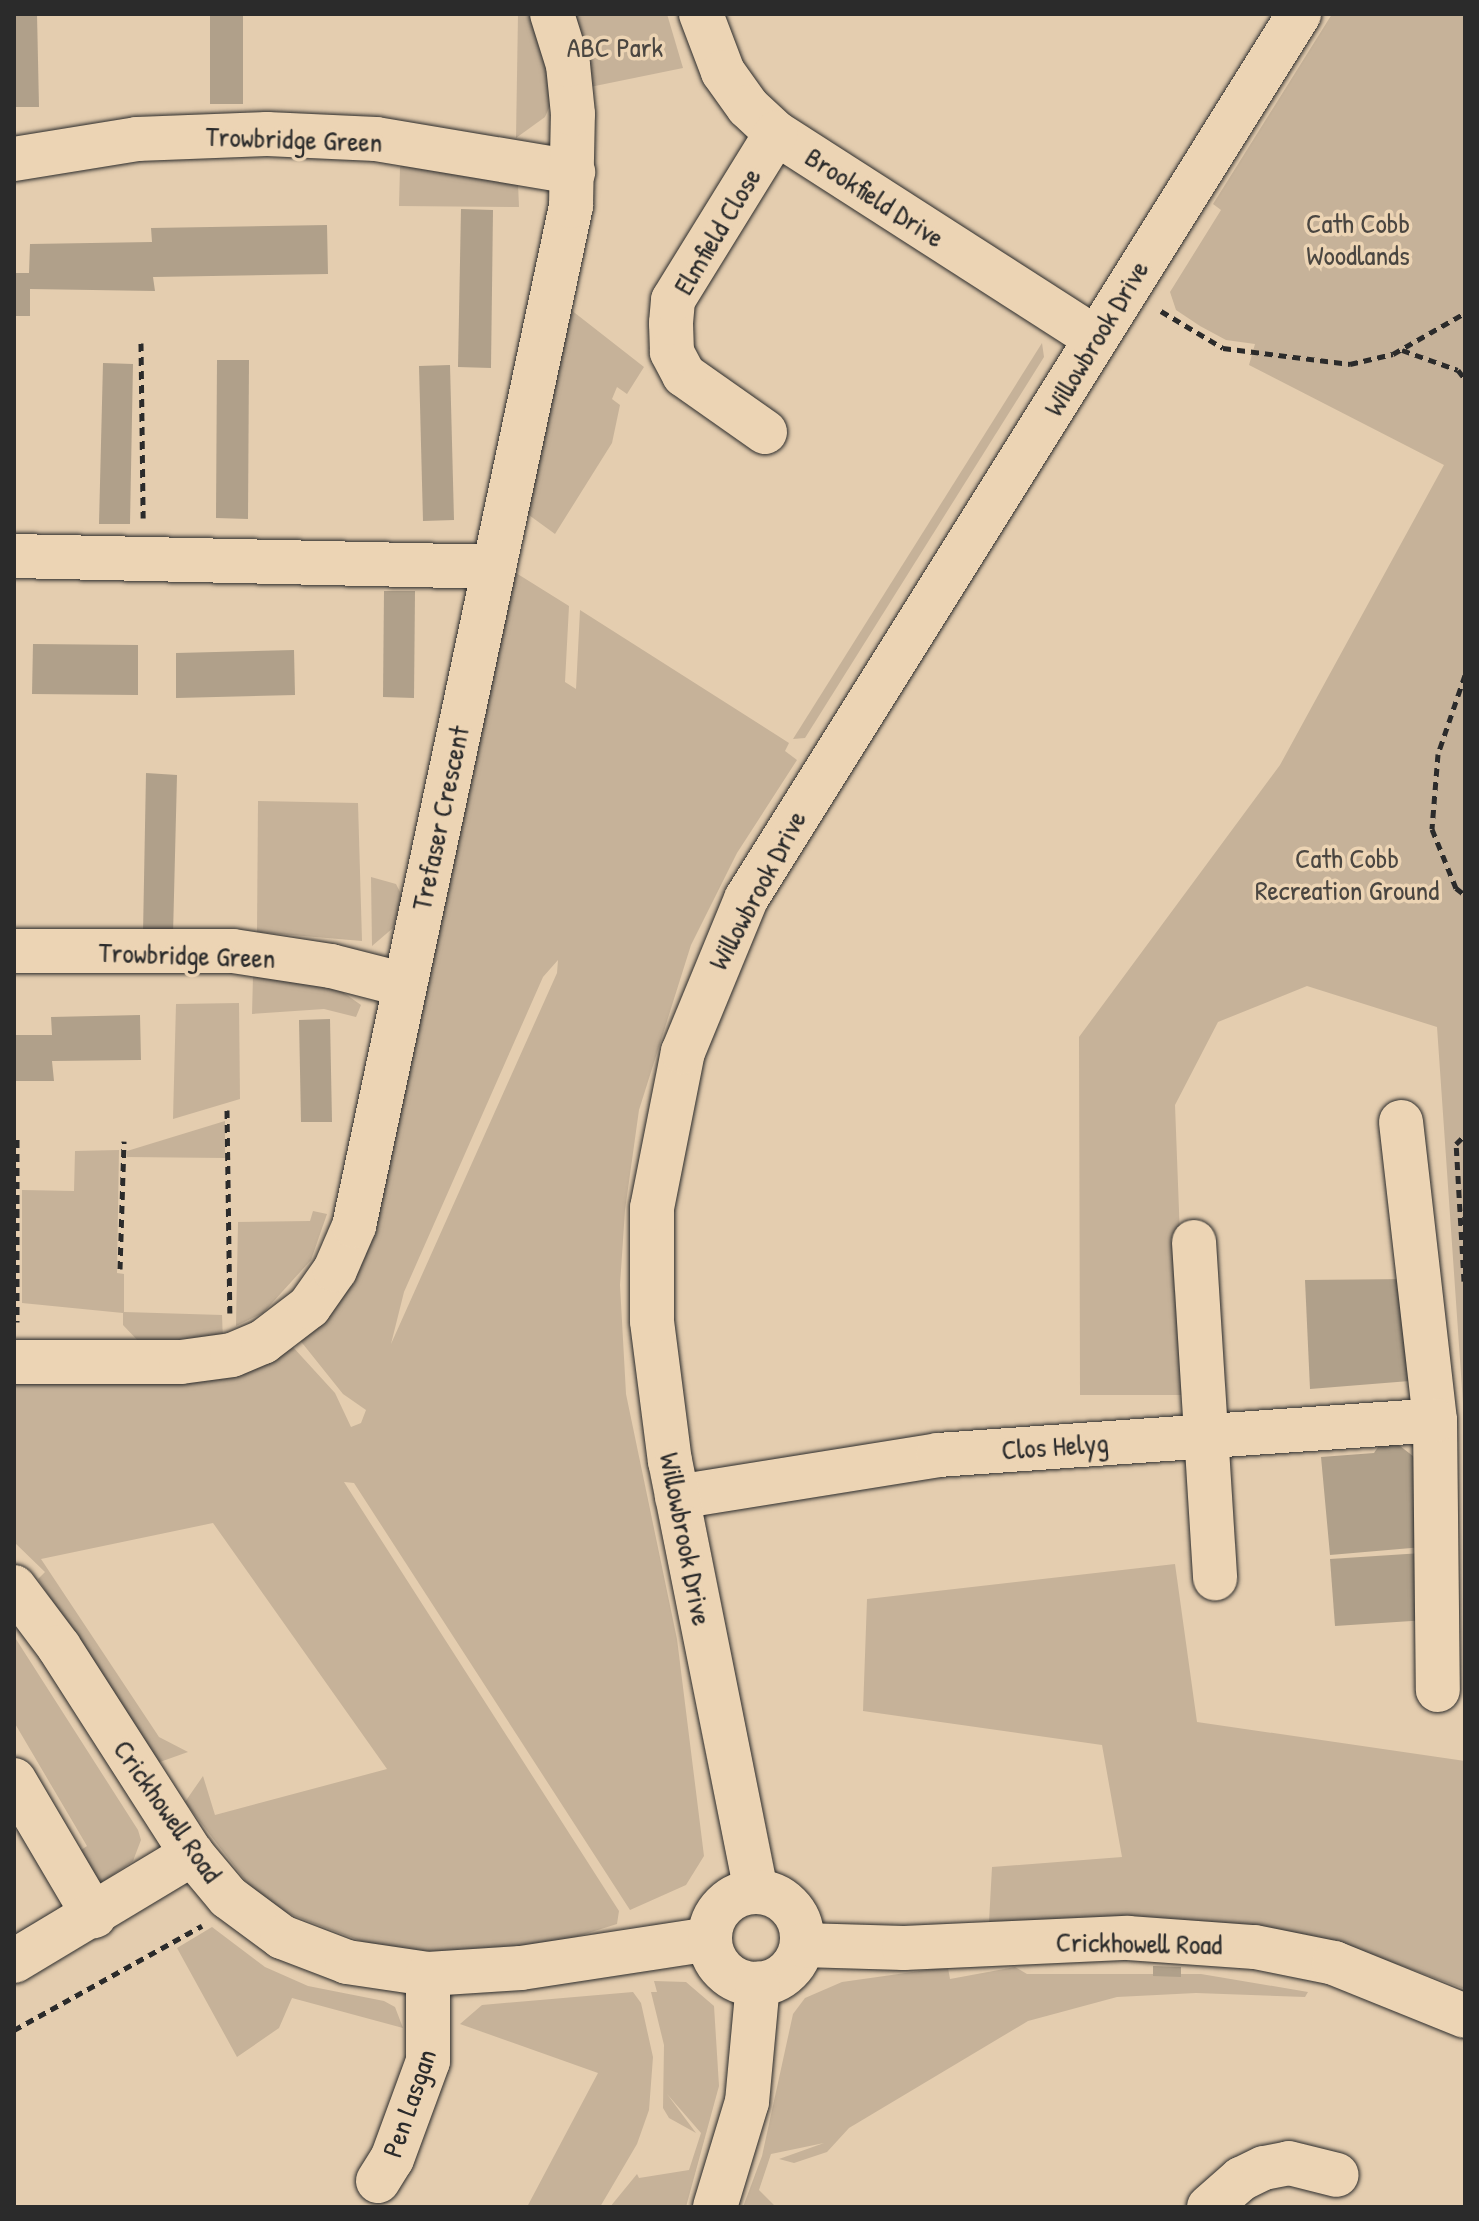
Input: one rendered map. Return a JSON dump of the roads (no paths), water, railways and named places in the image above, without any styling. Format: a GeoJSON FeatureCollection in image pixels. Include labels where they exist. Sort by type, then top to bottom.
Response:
{"type":"FeatureCollection","features":[{"type":"Feature","properties":{"kind":"street","name":"Trefaser Crescent"},"geometry":{"type":"LineString","coordinates":[[15,1362],[181,1362],[232,1355],[288,1325],[309,1307],[335,1270],[354,1226],[565,239],[573,172],[568,65],[552,14]]}},
{"type":"Feature","properties":{"kind":"street","name":"Brookfield Drive"},"geometry":{"type":"LineString","coordinates":[[701,14],[723,72],[748,107],[776,133],[1095,338]]}},
{"type":"Feature","properties":{"kind":"street","name":"Willowbrook Drive"},"geometry":{"type":"LineString","coordinates":[[756,1891],[677,1497],[654,1336],[652,1208],[669,1103],[704,989],[775,851],[1299,14]]}},
{"type":"Feature","properties":{"kind":"street","name":"Elmfield Close"},"geometry":{"type":"LineString","coordinates":[[765,432],[684,375],[672,352],[671,323],[673,300],[776,133]]}},
{"type":"Feature","properties":{"kind":"street","name":"Trowbridge Green"},"geometry":{"type":"LineString","coordinates":[[14,159],[137,139],[267,134],[376,139],[573,172]]}},
{"type":"Feature","properties":{"kind":"street"},"geometry":{"type":"LineString","coordinates":[[14,556],[144,556],[493,567]]}},
{"type":"Feature","properties":{"kind":"street","name":"Trowbridge Green"},"geometry":{"type":"LineString","coordinates":[[14,951],[233,951],[331,966],[405,985]]}},
{"type":"Feature","properties":{"kind":"street"},"geometry":{"type":"LineString","coordinates":[[1401,1122],[1435,1420],[1438,1690]]}},
{"type":"Feature","properties":{"kind":"street"},"geometry":{"type":"LineString","coordinates":[[1194,1242],[1215,1578]]}},
{"type":"Feature","properties":{"kind":"street","name":"Clos Helyg"},"geometry":{"type":"LineString","coordinates":[[677,1497],[938,1455],[1435,1420]]}},
{"type":"Feature","properties":{"kind":"street","name":"Crickhowell Road"},"geometry":{"type":"LineString","coordinates":[[14,1587],[59,1647],[192,1854],[238,1906],[312,1951],[384,1970],[428,1974],[521,1968],[710,1939]]}},
{"type":"Feature","properties":{"kind":"street"},"geometry":{"type":"LineString","coordinates":[[14,1780],[94,1916]]}},
{"type":"Feature","properties":{"kind":"street"},"geometry":{"type":"LineString","coordinates":[[14,1961],[94,1916],[192,1854]]}},
{"type":"Feature","properties":{"kind":"street"},"geometry":{"type":"LineString","coordinates":[[756,1891],[772,1894],[795,1914],[802,1945],[787,1972],[758,1984],[730,1976],[712,1954],[710,1939],[712,1924],[728,1901],[756,1891]]}},
{"type":"Feature","properties":{"kind":"street","name":"Crickhowell Road"},"geometry":{"type":"LineString","coordinates":[[802,1945],[904,1948],[1128,1938],[1255,1947],[1334,1963],[1465,2016]]}},
{"type":"Feature","properties":{"kind":"street","name":"Pen Lasgan"},"geometry":{"type":"LineString","coordinates":[[378,2181],[392,2159],[428,2061],[428,1974]]}},
{"type":"Feature","properties":{"kind":"street"},"geometry":{"type":"LineString","coordinates":[[715,2207],[747,2102],[758,1984]]}},
{"type":"Feature","properties":{"kind":"street"},"geometry":{"type":"LineString","coordinates":[[1209,2207],[1241,2179],[1264,2168],[1289,2163],[1337,2175]]}},
{"type":"Feature","properties":{"kind":"park label","name":"ABC Park"},"geometry":{"type":"Point","coordinates":[615,47]}},
{"type":"Feature","properties":{"kind":"park label","name":"Cath Cobb Woodlands"},"geometry":{"type":"Point","coordinates":[1358,239]}},
{"type":"Feature","properties":{"kind":"park label","name":"Cath Cobb Recreation Ground"},"geometry":{"type":"Point","coordinates":[1347,874]}}]}
